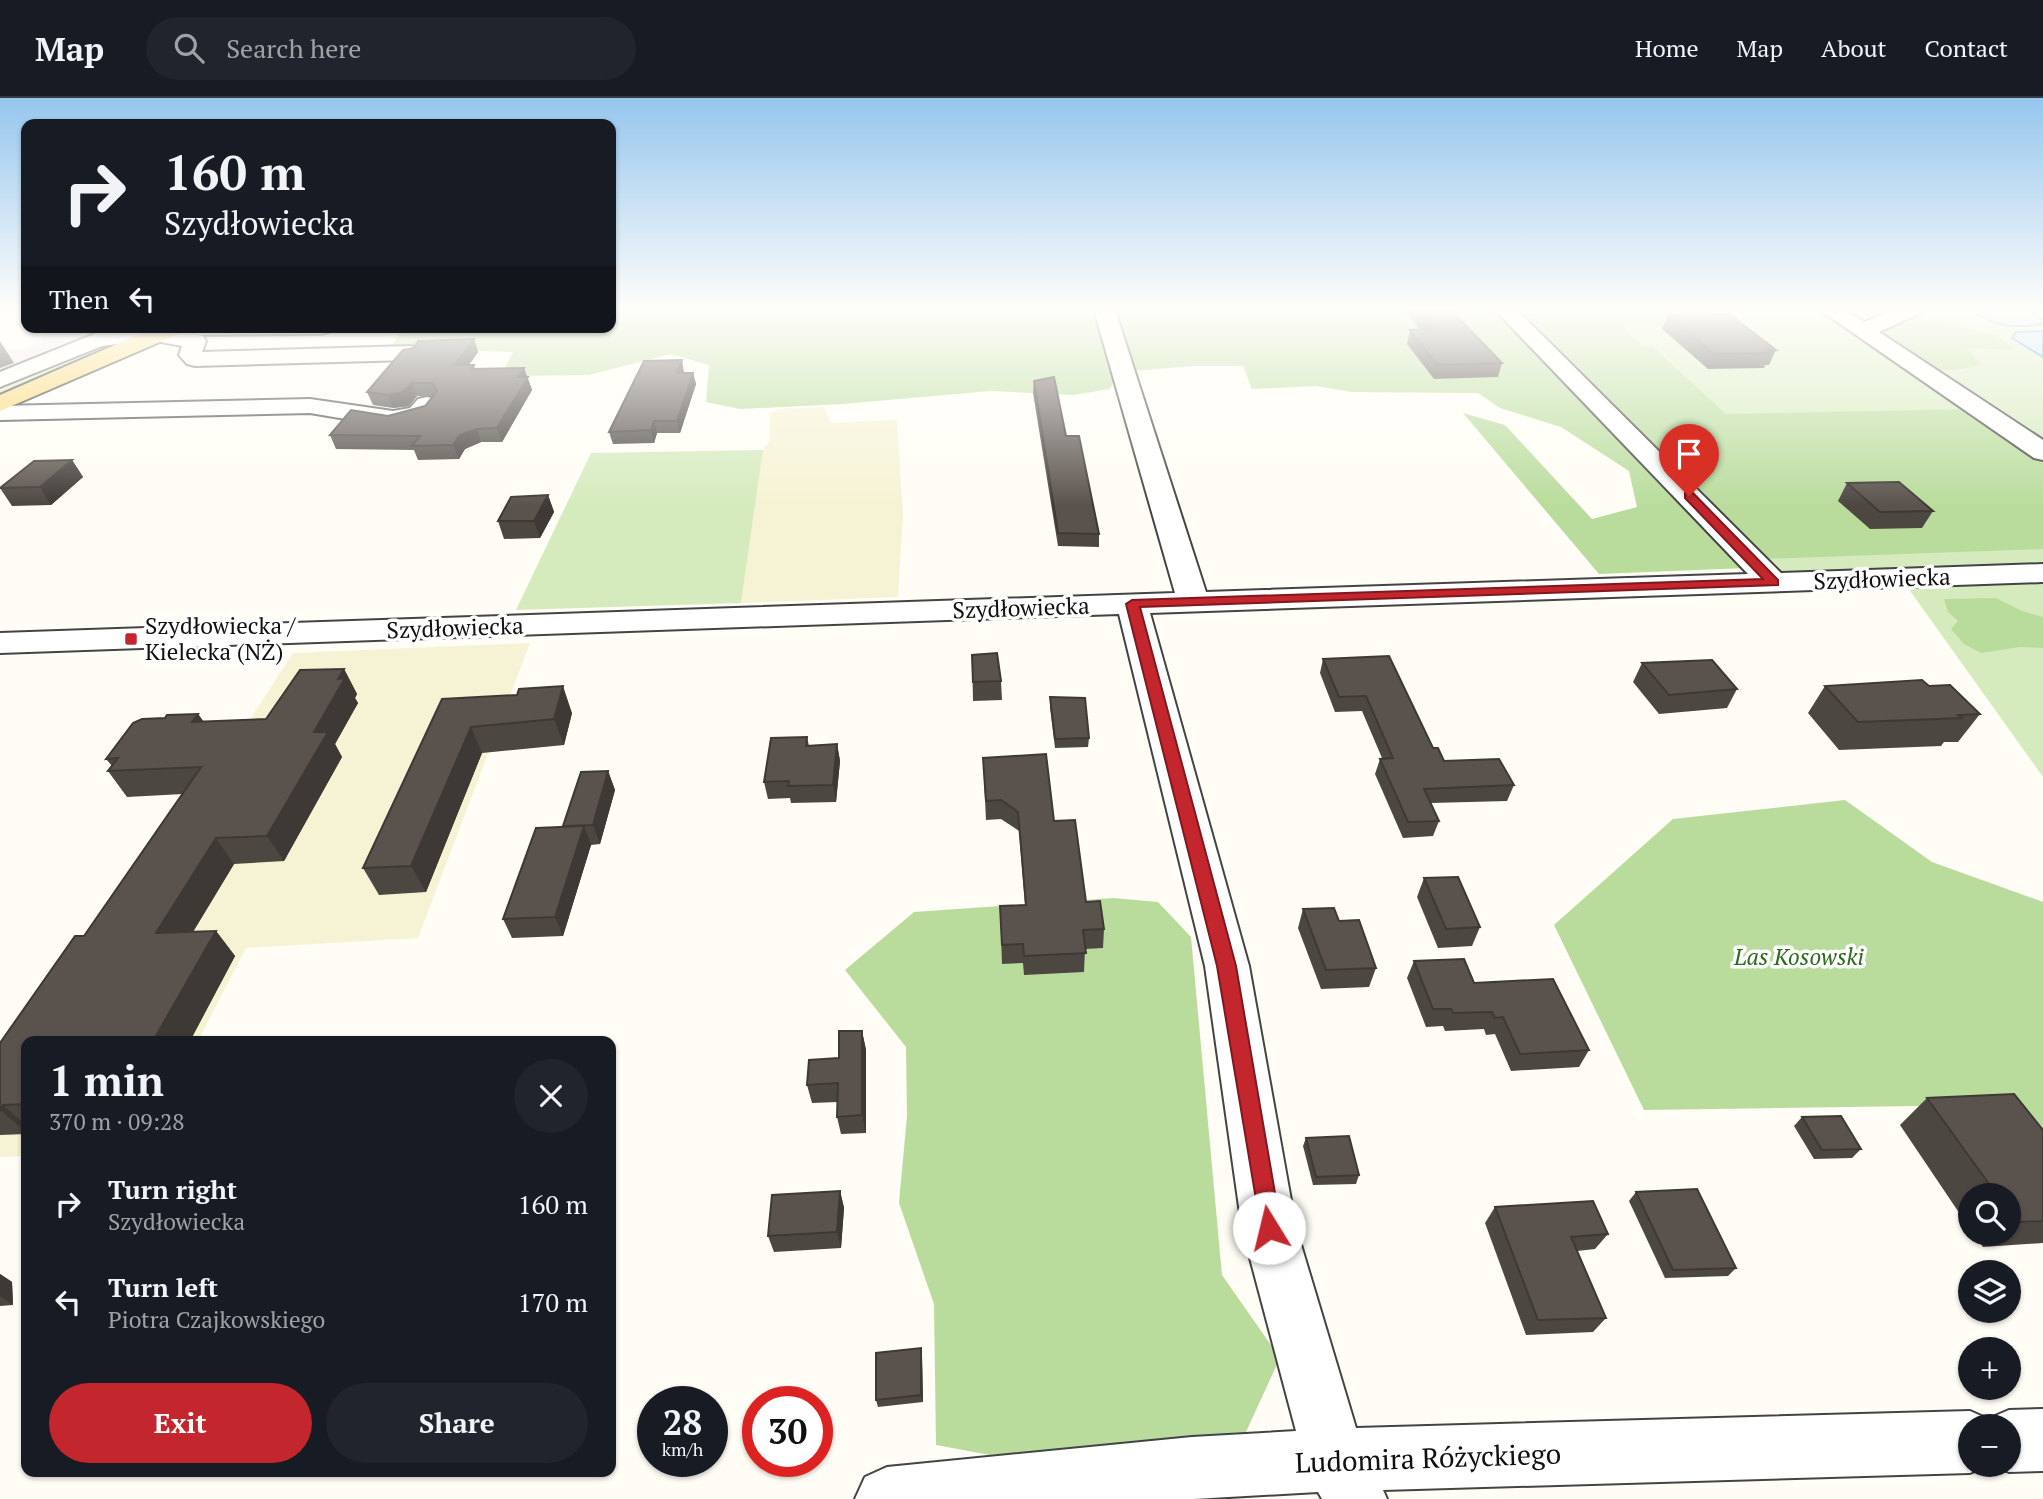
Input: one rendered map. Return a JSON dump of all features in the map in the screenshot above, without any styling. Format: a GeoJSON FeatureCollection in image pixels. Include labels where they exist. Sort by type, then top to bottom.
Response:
{"type":"FeatureCollection","features":[{"type":"Feature","properties":{"kind":"main road"},"geometry":{"type":"LineString","coordinates":[[0,404],[65,375]]}},
{"type":"Feature","properties":{"kind":"street"},"geometry":{"type":"LineString","coordinates":[[1124,375],[1193,601]]}},
{"type":"Feature","properties":{"kind":"street"},"geometry":{"type":"LineString","coordinates":[[1569,375],[1773,582]]}},
{"type":"Feature","properties":{"kind":"street"},"geometry":{"type":"LineString","coordinates":[[1928,375],[2043,452]]}},
{"type":"Feature","properties":{"kind":"street"},"geometry":{"type":"LineString","coordinates":[[0,413],[310,406],[393,419],[419,413],[426,404]]}},
{"type":"Feature","properties":{"kind":"street","name":"Szydłowiecka"},"geometry":{"type":"LineString","coordinates":[[0,643],[2043,573]]}},
{"type":"Feature","properties":{"kind":"street"},"geometry":{"type":"LineString","coordinates":[[1132,604],[1227,966],[1269,1228],[1345,1480]]}},
{"type":"Feature","properties":{"kind":"street"},"geometry":{"type":"LineString","coordinates":[[2021,1441],[2043,1440]]}},
{"type":"Feature","properties":{"kind":"street","name":"Ludomira Różyckiego"},"geometry":{"type":"LineString","coordinates":[[887,1499],[1192,1468],[1345,1480],[1958,1443]]}},
{"type":"Feature","properties":{"kind":"shaded area"},"geometry":{"type":"Polygon","coordinates":[[[0,375],[27,375],[0,387],[0,375]]]}},
{"type":"Feature","properties":{"kind":"shaded area"},"geometry":{"type":"Polygon","coordinates":[[[824,407],[831,423],[897,420],[903,513],[898,597],[741,603],[763,450],[770,440],[770,413],[781,409],[824,407]]]}},
{"type":"Feature","properties":{"kind":"shaded area"},"geometry":{"type":"Polygon","coordinates":[[[530,643],[418,938],[246,948],[201,1036],[44,1036],[293,653],[530,643]]]}},
{"type":"Feature","properties":{"kind":"shaded area"},"geometry":{"type":"Polygon","coordinates":[[[21,1073],[21,1156],[0,1157],[0,1105],[21,1073]]]}},
{"type":"Feature","properties":{"kind":"green space"},"geometry":{"type":"Polygon","coordinates":[[[27,375],[44,375],[0,395],[0,387],[27,375]]]}},
{"type":"Feature","properties":{"kind":"green space"},"geometry":{"type":"Polygon","coordinates":[[[708,375],[1118,375],[1110,389],[1073,395],[991,391],[842,404],[740,409],[706,402],[708,375]]]}},
{"type":"Feature","properties":{"kind":"green space"},"geometry":{"type":"Polygon","coordinates":[[[1247,375],[1561,375],[1747,568],[1599,574],[1463,413],[1505,425],[1592,519],[1637,507],[1629,471],[1561,427],[1500,408],[1478,393],[1352,392],[1316,386],[1252,389],[1247,375]]]}},
{"type":"Feature","properties":{"kind":"green space"},"geometry":{"type":"Polygon","coordinates":[[[1579,375],[2043,375],[2043,777],[1903,581],[1783,586],[1762,559],[1579,375]]]}},
{"type":"Feature","properties":{"kind":"green space"},"geometry":{"type":"Polygon","coordinates":[[[1579,375],[1684,375],[1726,414],[1969,409],[2043,460],[2043,549],[1762,559],[1579,375]]]}},
{"type":"Feature","properties":{"kind":"green space"},"geometry":{"type":"Polygon","coordinates":[[[763,450],[741,603],[516,610],[591,453],[763,450]]]}},
{"type":"Feature","properties":{"kind":"green space"},"geometry":{"type":"Polygon","coordinates":[[[1996,598],[2022,611],[2043,617],[2043,648],[2020,647],[1981,653],[1964,644],[1951,629],[1958,621],[1948,612],[1944,599],[1996,598]]]}},
{"type":"Feature","properties":{"kind":"green space","name":"Las Kosowski"},"geometry":{"type":"Polygon","coordinates":[[[1845,800],[1932,862],[2043,902],[2043,1154],[1986,1105],[1644,1110],[1554,925],[1673,819],[1845,800]]]}},
{"type":"Feature","properties":{"kind":"green space"},"geometry":{"type":"Polygon","coordinates":[[[1113,898],[1158,902],[1191,937],[1222,1275],[1280,1358],[1245,1434],[990,1455],[936,1445],[934,1304],[899,1203],[907,1116],[906,1047],[845,970],[914,912],[1113,898]]]}},
{"type":"Feature","properties":{"kind":"building"},"geometry":{"type":"Polygon","coordinates":[[[381,375],[528,377],[497,428],[477,429],[460,435],[453,445],[412,446],[420,436],[330,435],[351,410],[388,416],[425,406],[437,391],[432,383],[412,383],[403,392],[388,395],[367,392],[381,375]]]}},
{"type":"Feature","properties":{"kind":"building"},"geometry":{"type":"Polygon","coordinates":[[[637,375],[692,375],[677,421],[654,421],[651,430],[609,432],[637,375]]]}},
{"type":"Feature","properties":{"kind":"building"},"geometry":{"type":"Polygon","coordinates":[[[1054,377],[1066,436],[1079,436],[1099,534],[1058,533],[1034,381],[1054,377]]]}},
{"type":"Feature","properties":{"kind":"building"},"geometry":{"type":"Polygon","coordinates":[[[72,460],[40,487],[0,488],[34,461],[72,460]]]}},
{"type":"Feature","properties":{"kind":"building"},"geometry":{"type":"Polygon","coordinates":[[[1899,482],[1933,511],[1880,512],[1847,483],[1899,482]]]}},
{"type":"Feature","properties":{"kind":"building"},"geometry":{"type":"Polygon","coordinates":[[[548,495],[534,521],[498,521],[511,497],[548,495]]]}},
{"type":"Feature","properties":{"kind":"building"},"geometry":{"type":"Polygon","coordinates":[[[997,653],[1001,681],[973,682],[972,655],[997,653]]]}},
{"type":"Feature","properties":{"kind":"building"},"geometry":{"type":"Polygon","coordinates":[[[1389,656],[1433,748],[1438,748],[1444,761],[1499,759],[1514,785],[1424,789],[1439,821],[1408,822],[1380,759],[1393,758],[1366,696],[1339,697],[1323,659],[1389,656]]]}},
{"type":"Feature","properties":{"kind":"building"},"geometry":{"type":"Polygon","coordinates":[[[1712,660],[1737,689],[1669,695],[1642,663],[1712,660]]]}},
{"type":"Feature","properties":{"kind":"building"},"geometry":{"type":"Polygon","coordinates":[[[344,669],[338,679],[345,678],[314,732],[328,732],[267,836],[216,838],[156,933],[216,931],[156,1036],[21,1036],[21,1104],[3,1105],[0,1110],[0,1043],[75,936],[84,936],[201,767],[108,771],[118,758],[106,759],[133,723],[142,719],[198,714],[192,722],[266,719],[300,670],[344,669]]]}},
{"type":"Feature","properties":{"kind":"building"},"geometry":{"type":"Polygon","coordinates":[[[1922,680],[1929,686],[1950,685],[1980,714],[1958,715],[1962,718],[1858,722],[1825,686],[1922,680]]]}},
{"type":"Feature","properties":{"kind":"building"},"geometry":{"type":"Polygon","coordinates":[[[563,686],[554,719],[471,727],[411,866],[363,868],[442,699],[517,695],[519,689],[563,686]]]}},
{"type":"Feature","properties":{"kind":"building"},"geometry":{"type":"Polygon","coordinates":[[[1050,697],[1085,698],[1089,738],[1055,739],[1050,697]]]}},
{"type":"Feature","properties":{"kind":"building"},"geometry":{"type":"Polygon","coordinates":[[[807,737],[806,746],[837,744],[833,785],[788,786],[789,781],[764,782],[771,738],[807,737]]]}},
{"type":"Feature","properties":{"kind":"building"},"geometry":{"type":"Polygon","coordinates":[[[1046,754],[1054,821],[1075,820],[1086,902],[1100,901],[1104,929],[1083,930],[1086,953],[1024,956],[1023,944],[1002,945],[1000,906],[1026,905],[1018,812],[1001,800],[986,801],[983,758],[1046,754]]]}},
{"type":"Feature","properties":{"kind":"building"},"geometry":{"type":"Polygon","coordinates":[[[608,771],[593,825],[563,826],[581,772],[608,771]]]}},
{"type":"Feature","properties":{"kind":"building"},"geometry":{"type":"Polygon","coordinates":[[[584,826],[555,917],[503,919],[536,828],[584,826]]]}},
{"type":"Feature","properties":{"kind":"building"},"geometry":{"type":"Polygon","coordinates":[[[1458,877],[1480,927],[1446,929],[1424,878],[1458,877]]]}},
{"type":"Feature","properties":{"kind":"building"},"geometry":{"type":"Polygon","coordinates":[[[1334,908],[1339,921],[1359,920],[1376,968],[1326,970],[1303,909],[1334,908]]]}},
{"type":"Feature","properties":{"kind":"building"},"geometry":{"type":"Polygon","coordinates":[[[1464,959],[1474,983],[1553,979],[1589,1050],[1520,1054],[1503,1017],[1495,1018],[1492,1012],[1453,1013],[1451,1009],[1433,1009],[1414,961],[1464,959]]]}},
{"type":"Feature","properties":{"kind":"building"},"geometry":{"type":"Polygon","coordinates":[[[839,1031],[862,1031],[862,1115],[837,1117],[838,1083],[807,1085],[809,1060],[839,1058],[839,1031]]]}},
{"type":"Feature","properties":{"kind":"building"},"geometry":{"type":"Polygon","coordinates":[[[2014,1094],[2043,1130],[2043,1221],[2021,1222],[2021,1183],[1988,1183],[1927,1098],[2014,1094]]]}},
{"type":"Feature","properties":{"kind":"building"},"geometry":{"type":"Polygon","coordinates":[[[1841,1116],[1861,1149],[1822,1150],[1802,1117],[1841,1116]]]}},
{"type":"Feature","properties":{"kind":"building"},"geometry":{"type":"Polygon","coordinates":[[[1349,1136],[1359,1175],[1316,1177],[1306,1138],[1349,1136]]]}},
{"type":"Feature","properties":{"kind":"building"},"geometry":{"type":"Polygon","coordinates":[[[1697,1189],[1736,1268],[1673,1270],[1636,1192],[1697,1189]]]}},
{"type":"Feature","properties":{"kind":"building"},"geometry":{"type":"Polygon","coordinates":[[[840,1191],[837,1232],[768,1236],[772,1195],[840,1191]]]}},
{"type":"Feature","properties":{"kind":"building"},"geometry":{"type":"Polygon","coordinates":[[[1593,1201],[1608,1234],[1571,1237],[1606,1318],[1538,1320],[1495,1207],[1593,1201]]]}},
{"type":"Feature","properties":{"kind":"building"},"geometry":{"type":"Polygon","coordinates":[[[921,1348],[921,1395],[876,1400],[876,1353],[921,1348]]]}},
{"type":"Feature","properties":{"kind":"place","name":"Szydłowiecka / Kielecka (NŻ)"},"geometry":{"type":"Point","coordinates":[131,639]}},
{"type":"Feature","properties":{"kind":"route"},"geometry":{"type":"LineString","coordinates":[[1269,1228],[1227,966],[1132,604],[1773,582],[1689,496]]}}]}
